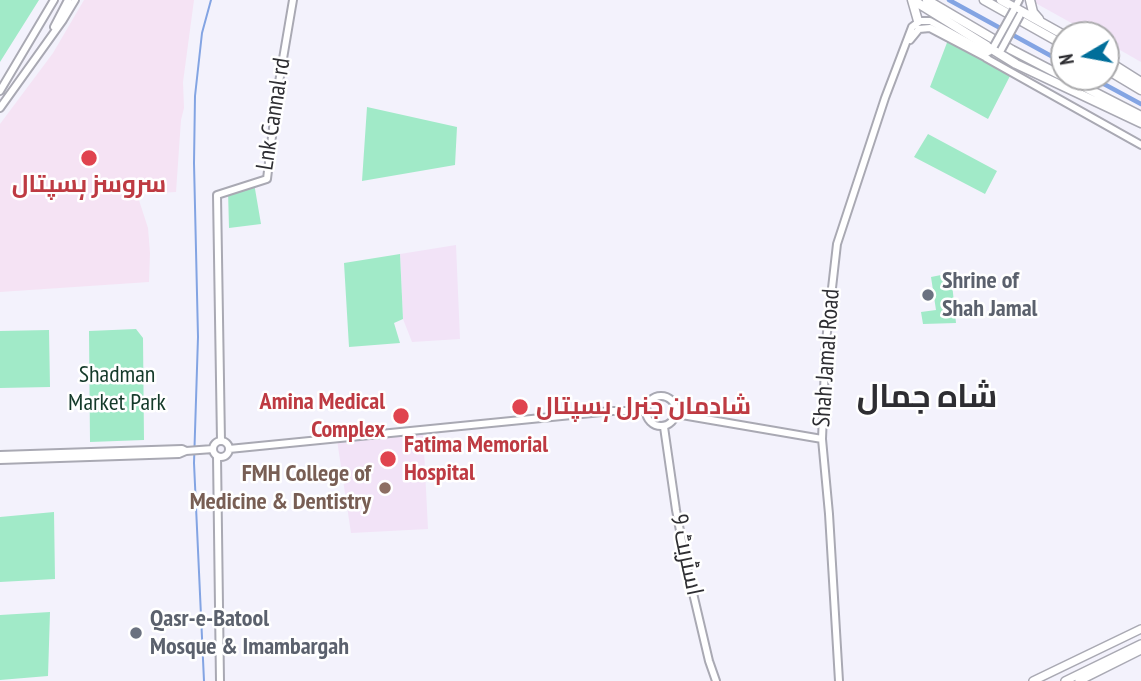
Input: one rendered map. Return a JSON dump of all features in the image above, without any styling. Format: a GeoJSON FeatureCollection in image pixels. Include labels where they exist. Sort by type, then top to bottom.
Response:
{"type":"FeatureCollection","features":[{"type":"Feature","properties":{"kind":"highway"},"geometry":{"type":"LineString","coordinates":[[927,0],[1050,70]]}},
{"type":"Feature","properties":{"kind":"highway"},"geometry":{"type":"LineString","coordinates":[[984,0],[1050,37]]}},
{"type":"Feature","properties":{"kind":"highway"},"geometry":{"type":"LineString","coordinates":[[1001,0],[1050,27]]}},
{"type":"Feature","properties":{"kind":"highway"},"geometry":{"type":"LineString","coordinates":[[1029,0],[1040,21]]}},
{"type":"Feature","properties":{"kind":"highway"},"geometry":{"type":"LineString","coordinates":[[905,14],[913,3]]}},
{"type":"Feature","properties":{"kind":"highway"},"geometry":{"type":"LineString","coordinates":[[913,3],[918,21]]}},
{"type":"Feature","properties":{"kind":"highway"},"geometry":{"type":"LineString","coordinates":[[913,3],[1027,69],[1141,123]]}},
{"type":"Feature","properties":{"kind":"highway"},"geometry":{"type":"LineString","coordinates":[[1120,69],[1141,82]]}},
{"type":"Feature","properties":{"kind":"highway"},"geometry":{"type":"LineString","coordinates":[[1120,77],[1141,90]]}},
{"type":"Feature","properties":{"kind":"highway"},"geometry":{"type":"LineString","coordinates":[[1092,91],[1141,116]]}},
{"type":"Feature","properties":{"kind":"main road"},"geometry":{"type":"LineString","coordinates":[[0,91],[55,0]]}},
{"type":"Feature","properties":{"kind":"main road"},"geometry":{"type":"LineString","coordinates":[[45,45],[68,0]]}},
{"type":"Feature","properties":{"kind":"main road"},"geometry":{"type":"LineString","coordinates":[[0,108],[75,0]]}},
{"type":"Feature","properties":{"kind":"main road","name":"Lnk Cannal rd"},"geometry":{"type":"LineString","coordinates":[[220,441],[217,195],[267,179],[277,94],[293,0]]}},
{"type":"Feature","properties":{"kind":"main road"},"geometry":{"type":"LineString","coordinates":[[986,58],[992,58],[1018,9],[1029,0]]}},
{"type":"Feature","properties":{"kind":"main road"},"geometry":{"type":"LineString","coordinates":[[918,21],[937,24],[986,52],[996,49]]}},
{"type":"Feature","properties":{"kind":"main road","name":"Shah Jamal Road"},"geometry":{"type":"LineString","coordinates":[[839,681],[822,439],[826,341],[837,244],[885,97],[910,31],[918,21]]}},
{"type":"Feature","properties":{"kind":"main road"},"geometry":{"type":"LineString","coordinates":[[905,47],[917,30],[930,28],[1141,145]]}},
{"type":"Feature","properties":{"kind":"main road"},"geometry":{"type":"LineString","coordinates":[[996,49],[999,65]]}},
{"type":"Feature","properties":{"kind":"main road"},"geometry":{"type":"LineString","coordinates":[[664,396],[672,400],[676,414],[672,422],[664,427],[653,425],[646,411],[650,400],[664,396]]}},
{"type":"Feature","properties":{"kind":"main road"},"geometry":{"type":"LineString","coordinates":[[229,449],[612,411],[646,411]]}},
{"type":"Feature","properties":{"kind":"main road"},"geometry":{"type":"LineString","coordinates":[[676,414],[822,439]]}},
{"type":"Feature","properties":{"kind":"main road","name":"اسٹریٹ 9"},"geometry":{"type":"LineString","coordinates":[[664,427],[688,572],[716,681]]}},
{"type":"Feature","properties":{"kind":"main road"},"geometry":{"type":"LineString","coordinates":[[220,681],[214,444],[225,442],[229,449]]}},
{"type":"Feature","properties":{"kind":"main road"},"geometry":{"type":"LineString","coordinates":[[0,455],[204,450],[225,456],[229,449]]}},
{"type":"Feature","properties":{"kind":"main road"},"geometry":{"type":"LineString","coordinates":[[0,455],[19,450],[28,454],[181,451]]}},
{"type":"Feature","properties":{"kind":"main road"},"geometry":{"type":"LineString","coordinates":[[1033,681],[1141,629]]}},
{"type":"Feature","properties":{"kind":"main road"},"geometry":{"type":"LineString","coordinates":[[1065,681],[1141,644]]}},
{"type":"Feature","properties":{"kind":"main road"},"geometry":{"type":"LineString","coordinates":[[1080,681],[1141,650]]}},
{"type":"Feature","properties":{"kind":"shaded area","name":"سروسز ہسپتال"},"geometry":{"type":"Polygon","coordinates":[[[84,0],[194,0],[183,82],[184,108],[176,192],[137,194],[148,228],[149,282],[0,292],[0,124],[53,53],[84,0]]]}},
{"type":"Feature","properties":{"kind":"shaded area"},"geometry":{"type":"Polygon","coordinates":[[[1030,0],[1141,0],[1141,62],[1120,50],[1120,21],[1068,21],[1030,0]]]}},
{"type":"Feature","properties":{"kind":"shaded area"},"geometry":{"type":"Polygon","coordinates":[[[456,245],[460,339],[412,342],[403,319],[400,254],[456,245]]]}},
{"type":"Feature","properties":{"kind":"shaded area","name":"FMH College of Medicine & Dentistry"},"geometry":{"type":"Polygon","coordinates":[[[423,430],[428,529],[351,533],[337,440],[423,430]]]}},
{"type":"Feature","properties":{"kind":"green space"},"geometry":{"type":"Polygon","coordinates":[[[0,0],[39,0],[0,62],[0,0]]]}},
{"type":"Feature","properties":{"kind":"green space"},"geometry":{"type":"Polygon","coordinates":[[[948,40],[1010,76],[988,119],[930,87],[948,40]]]}},
{"type":"Feature","properties":{"kind":"green space"},"geometry":{"type":"Polygon","coordinates":[[[367,107],[457,127],[455,165],[362,181],[367,107]]]}},
{"type":"Feature","properties":{"kind":"green space"},"geometry":{"type":"Polygon","coordinates":[[[928,134],[997,171],[985,194],[914,157],[928,134]]]}},
{"type":"Feature","properties":{"kind":"green space"},"geometry":{"type":"Polygon","coordinates":[[[254,183],[261,224],[229,228],[228,190],[254,183]]]}},
{"type":"Feature","properties":{"kind":"green space"},"geometry":{"type":"Polygon","coordinates":[[[400,254],[403,319],[394,323],[400,343],[349,347],[344,263],[400,254]]]}},
{"type":"Feature","properties":{"kind":"green space"},"geometry":{"type":"Polygon","coordinates":[[[951,273],[956,323],[923,324],[921,312],[936,310],[931,277],[951,273]]]}},
{"type":"Feature","properties":{"kind":"green space","name":"Shadman Market Park"},"geometry":{"type":"Polygon","coordinates":[[[136,329],[143,338],[144,440],[90,442],[89,331],[136,329]]]}},
{"type":"Feature","properties":{"kind":"green space"},"geometry":{"type":"Polygon","coordinates":[[[49,330],[50,387],[0,388],[0,331],[49,330]]]}},
{"type":"Feature","properties":{"kind":"green space"},"geometry":{"type":"Polygon","coordinates":[[[54,512],[55,579],[0,582],[0,517],[54,512]]]}},
{"type":"Feature","properties":{"kind":"green space"},"geometry":{"type":"Polygon","coordinates":[[[50,612],[48,676],[0,680],[0,615],[50,612]]]}},
{"type":"Feature","properties":{"kind":"waterway"},"geometry":{"type":"LineString","coordinates":[[204,681],[194,463],[198,337],[194,163],[195,96],[202,33],[211,0]]}},
{"type":"Feature","properties":{"kind":"waterway"},"geometry":{"type":"LineString","coordinates":[[949,0],[1050,55]]}},
{"type":"Feature","properties":{"kind":"waterway"},"geometry":{"type":"LineString","coordinates":[[1117,91],[1141,104]]}},
{"type":"Feature","properties":{"kind":"place","name":"سروسز ہسپتال"},"geometry":{"type":"Point","coordinates":[89,158]}},
{"type":"Feature","properties":{"kind":"place","name":"Shrine of Shah Jamal"},"geometry":{"type":"Point","coordinates":[928,295]}},
{"type":"Feature","properties":{"kind":"place","name":"شادمان جنرل ہسپتال"},"geometry":{"type":"Point","coordinates":[520,407]}},
{"type":"Feature","properties":{"kind":"place","name":"Amina Medical Complex"},"geometry":{"type":"Point","coordinates":[401,416]}},
{"type":"Feature","properties":{"kind":"place","name":"Fatima Memorial Hospital"},"geometry":{"type":"Point","coordinates":[388,459]}},
{"type":"Feature","properties":{"kind":"place","name":"FMH College of Medicine & Dentistry"},"geometry":{"type":"Point","coordinates":[385,488]}},
{"type":"Feature","properties":{"kind":"place","name":"Qasr-e-Batool Mosque & Imambargah"},"geometry":{"type":"Point","coordinates":[136,633]}},
{"type":"Feature","properties":{"kind":"district","name":"شاہ جمال"},"geometry":{"type":"Point","coordinates":[927,398]}}]}
